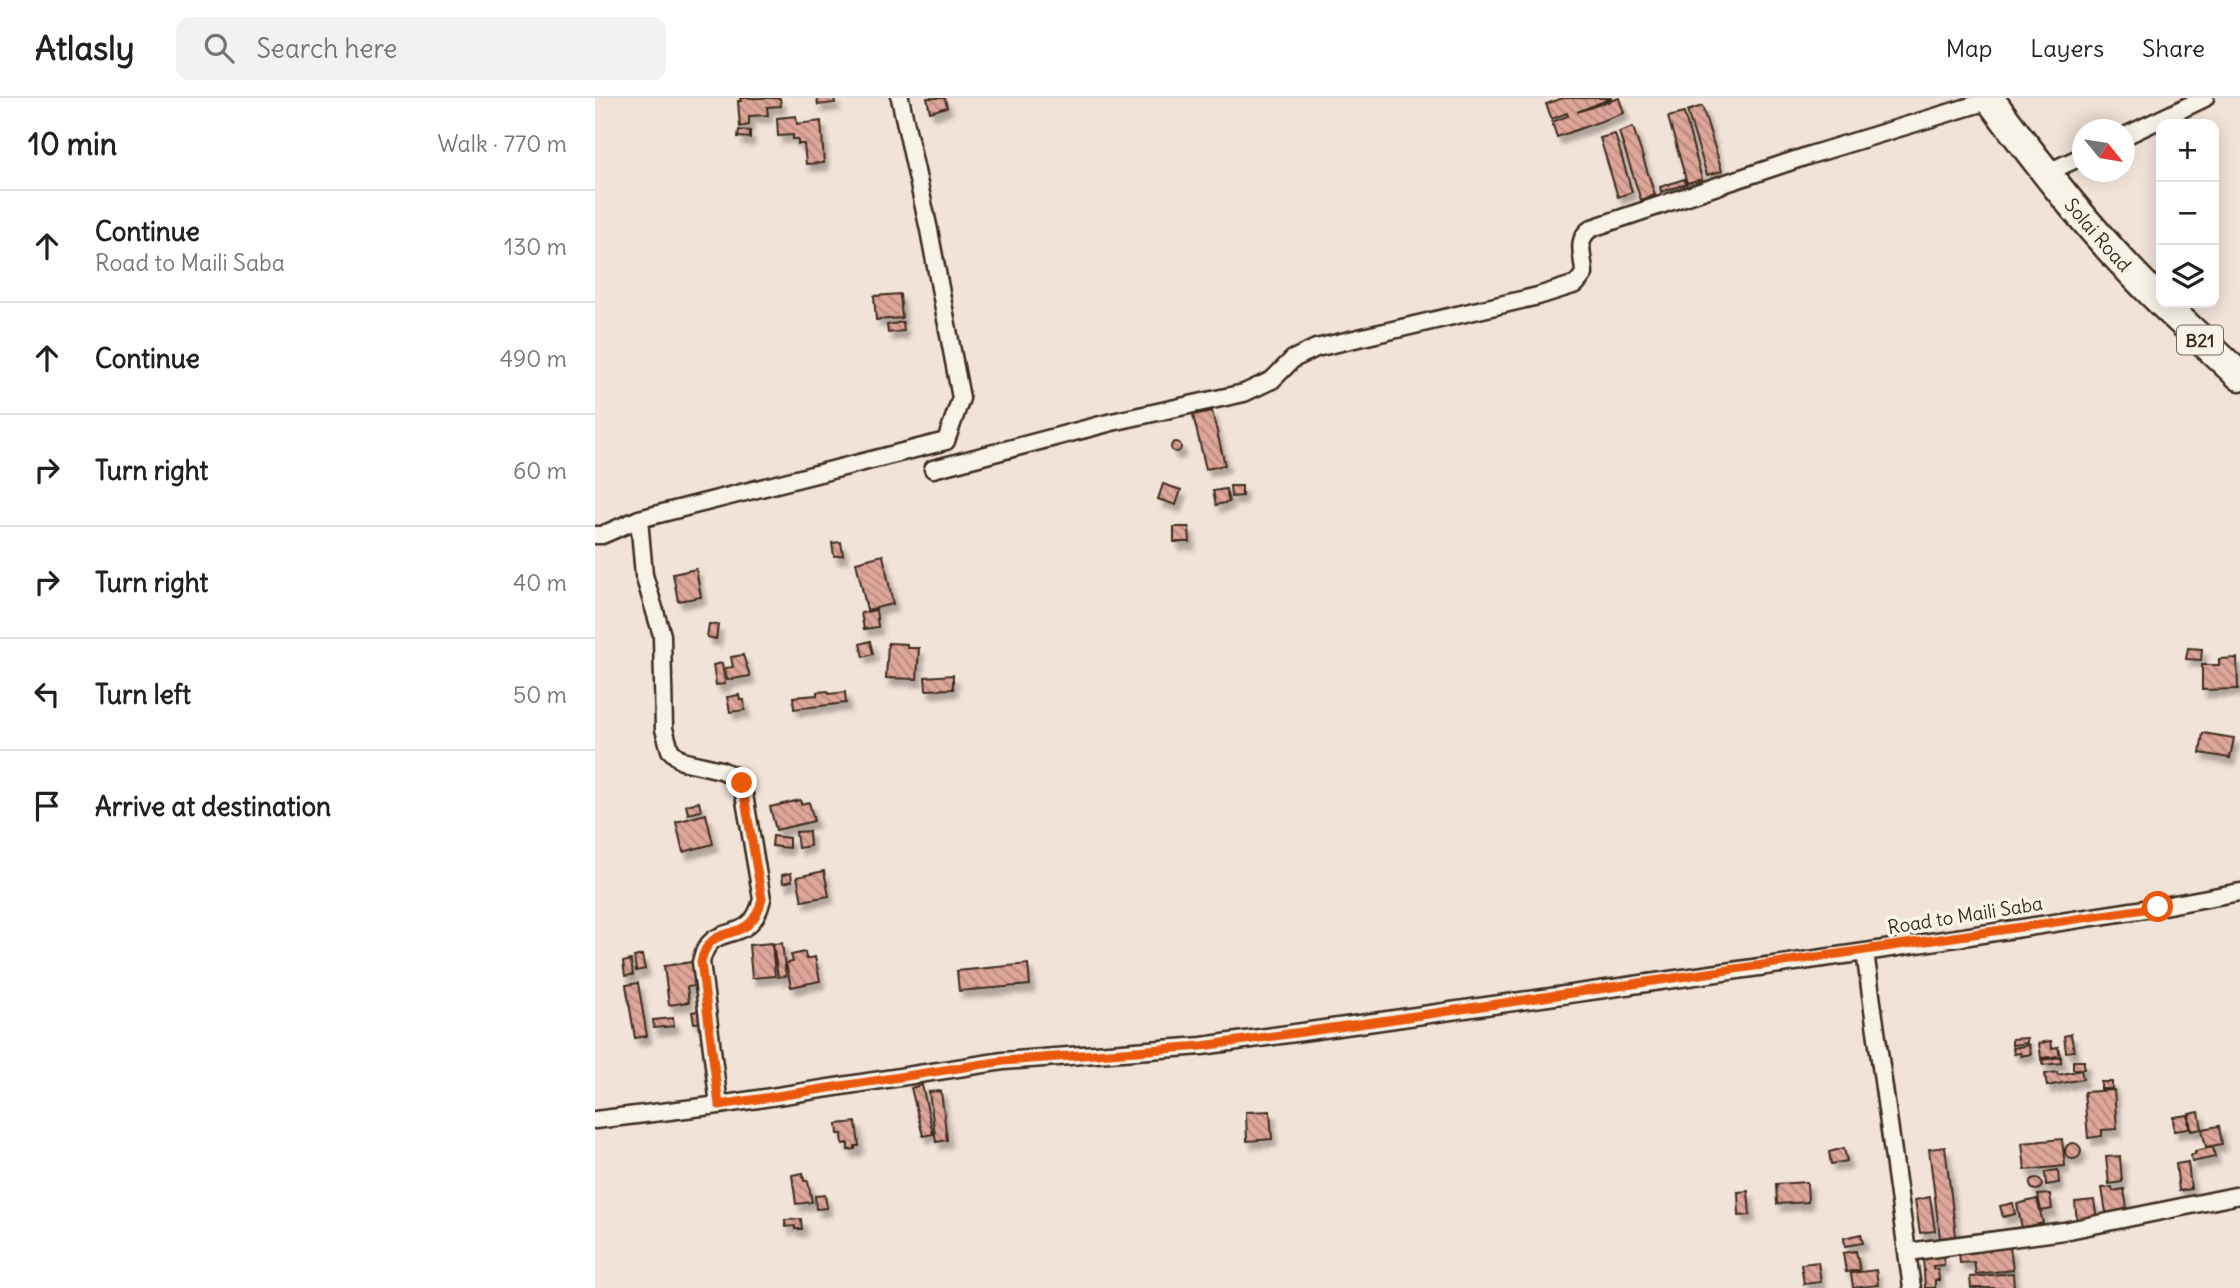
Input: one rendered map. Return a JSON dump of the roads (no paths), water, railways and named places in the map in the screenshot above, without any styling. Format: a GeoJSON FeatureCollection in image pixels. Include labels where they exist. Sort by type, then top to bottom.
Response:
{"type":"FeatureCollection","features":[{"type":"Feature","properties":{"kind":"highway","name":"Solai Road"},"geometry":{"type":"LineString","coordinates":[[1990,99],[2046,173],[2132,274],[2156,296]]}},
{"type":"Feature","properties":{"kind":"highway","name":"Solai Road"},"geometry":{"type":"LineString","coordinates":[[2168,308],[2240,376]]}},
{"type":"Feature","properties":{"kind":"street"},"geometry":{"type":"LineString","coordinates":[[595,535],[602,535],[639,519],[946,441],[961,398],[929,230],[900,98]]}},
{"type":"Feature","properties":{"kind":"street"},"geometry":{"type":"LineString","coordinates":[[2135,131],[2205,98]]}},
{"type":"Feature","properties":{"kind":"street"},"geometry":{"type":"LineString","coordinates":[[933,469],[1112,422],[1244,393],[1272,380],[1293,359],[1315,348],[1518,301],[1576,284],[1584,274],[1580,241],[1584,233],[1592,228],[1810,155],[1990,99]]}},
{"type":"Feature","properties":{"kind":"street"},"geometry":{"type":"LineString","coordinates":[[2046,173],[2072,161]]}},
{"type":"Feature","properties":{"kind":"street"},"geometry":{"type":"LineString","coordinates":[[639,519],[644,575],[662,635],[664,729],[670,750],[682,761],[721,770],[742,783],[762,899],[759,913],[751,924],[740,931],[712,938],[703,950],[701,962],[719,1105]]}},
{"type":"Feature","properties":{"kind":"street","name":"Road to Maili Saba"},"geometry":{"type":"LineString","coordinates":[[1912,1288],[1865,951],[2240,892]]}},
{"type":"Feature","properties":{"kind":"street"},"geometry":{"type":"LineString","coordinates":[[595,1120],[719,1105],[1003,1061],[1202,1046],[1865,951]]}},
{"type":"Feature","properties":{"kind":"street"},"geometry":{"type":"LineString","coordinates":[[1908,1252],[2064,1231],[2240,1195]]}}]}
